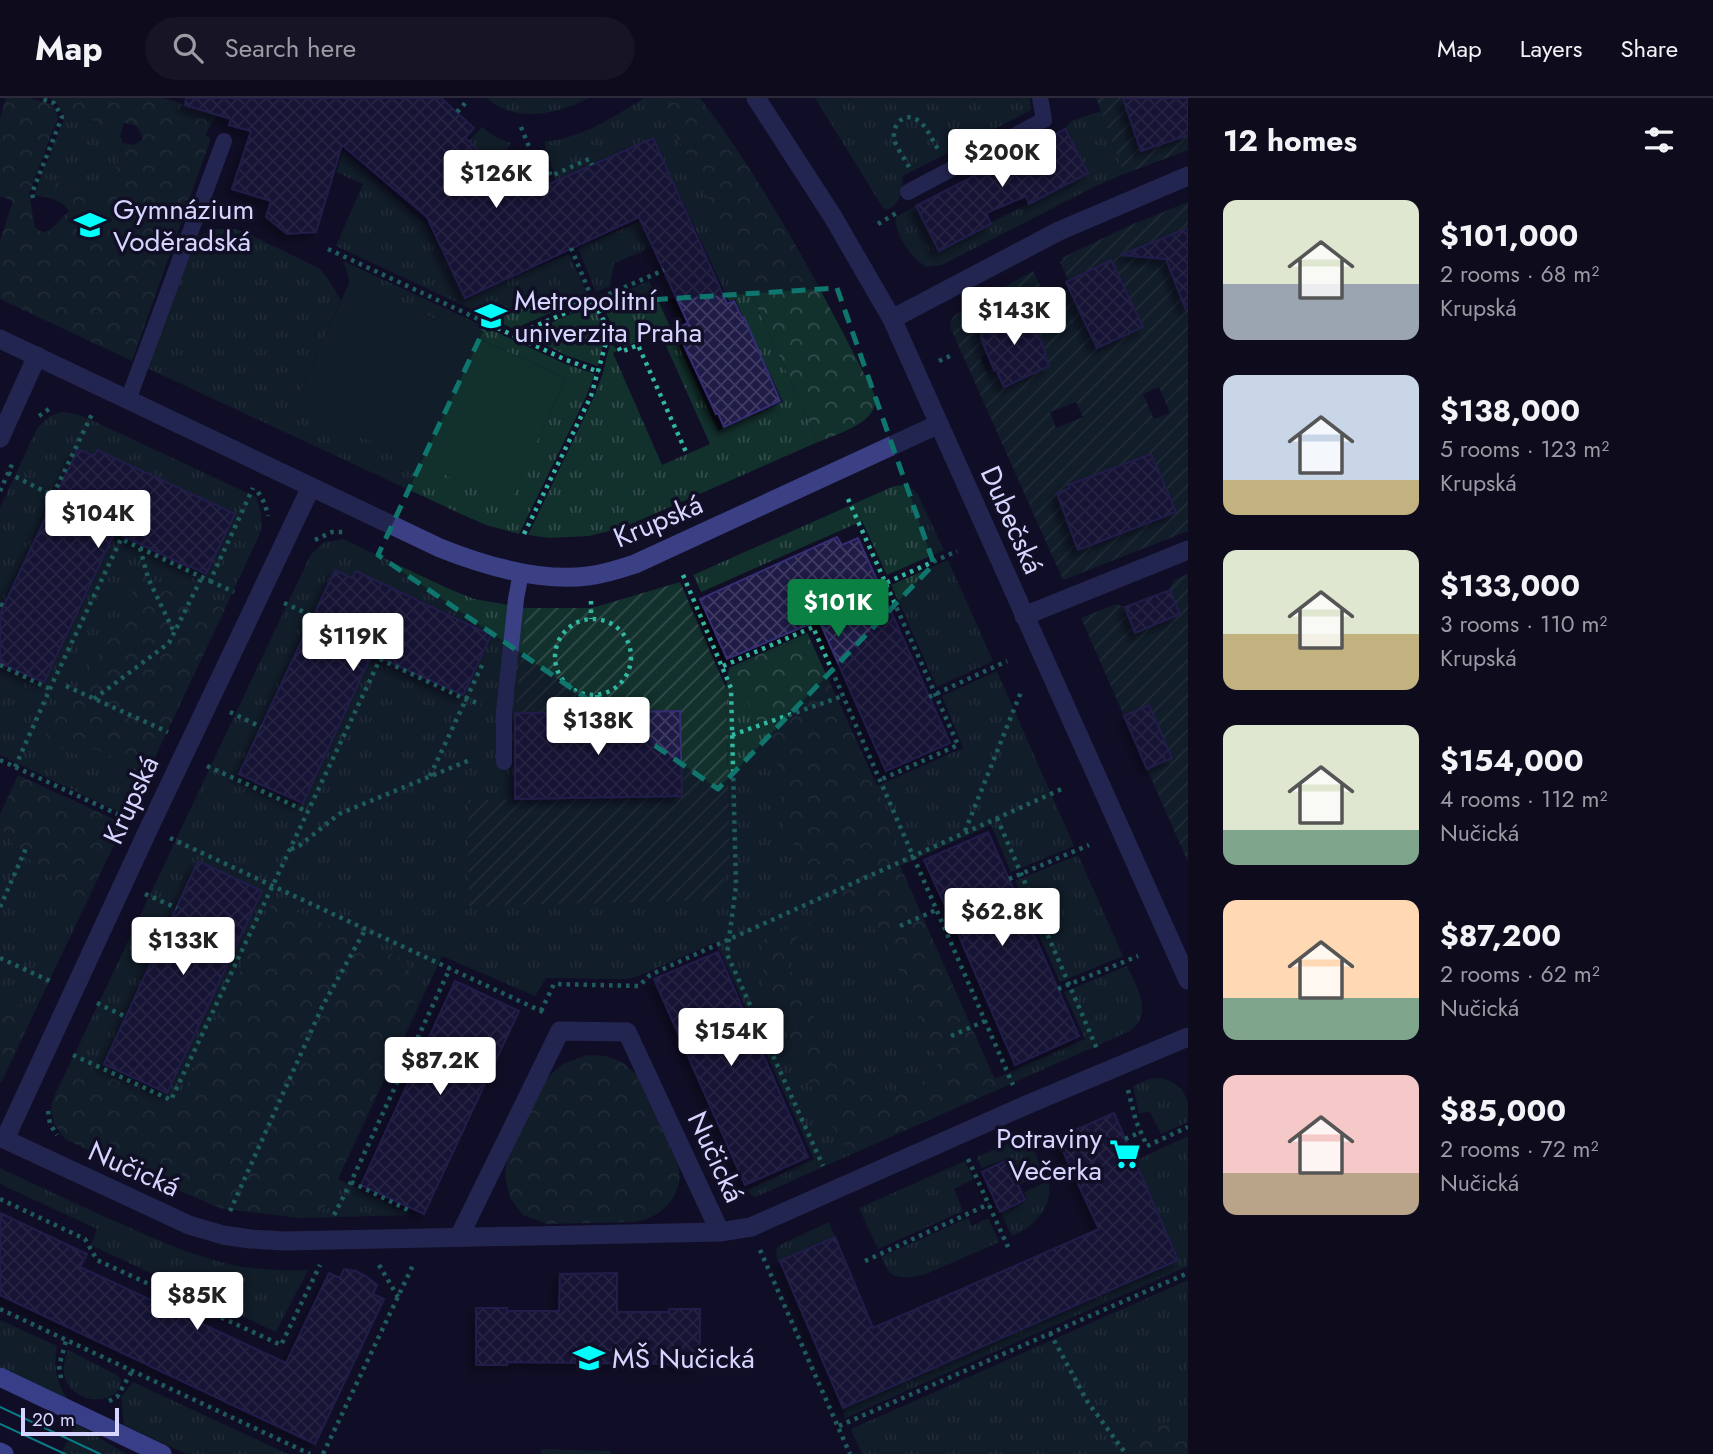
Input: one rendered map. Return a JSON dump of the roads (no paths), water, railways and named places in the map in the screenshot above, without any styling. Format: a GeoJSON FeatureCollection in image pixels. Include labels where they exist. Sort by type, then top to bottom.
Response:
{"type":"FeatureCollection","features":[{"type":"Feature","properties":{"kind":"main road"},"geometry":{"type":"LineString","coordinates":[[0,1377],[162,1454]]}},
{"type":"Feature","properties":{"kind":"street","name":"Dubečská"},"geometry":{"type":"LineString","coordinates":[[756,98],[833,217],[892,319],[1188,981]]}},
{"type":"Feature","properties":{"kind":"street"},"geometry":{"type":"LineString","coordinates":[[892,319],[1059,230],[1188,176]]}},
{"type":"Feature","properties":{"kind":"street","name":"Krupská"},"geometry":{"type":"LineString","coordinates":[[0,339],[440,548],[470,560],[545,576],[579,577],[611,572],[635,564],[939,424]]}},
{"type":"Feature","properties":{"kind":"street"},"geometry":{"type":"LineString","coordinates":[[0,438],[37,356]]}},
{"type":"Feature","properties":{"kind":"street","name":"Krupská"},"geometry":{"type":"LineString","coordinates":[[2,1138],[312,487]]}},
{"type":"Feature","properties":{"kind":"street"},"geometry":{"type":"LineString","coordinates":[[1024,616],[1188,550]]}},
{"type":"Feature","properties":{"kind":"street","name":"Nučická"},"geometry":{"type":"LineString","coordinates":[[459,1237],[560,1031],[627,1032],[720,1232]]}},
{"type":"Feature","properties":{"kind":"street","name":"Nučická"},"geometry":{"type":"LineString","coordinates":[[2,1138],[189,1225],[223,1236],[285,1241],[720,1232],[751,1227],[1024,1106],[1188,1037]]}},
{"type":"Feature","properties":{"kind":"lane"},"geometry":{"type":"LineString","coordinates":[[914,189],[1044,120],[1040,98]]}},
{"type":"Feature","properties":{"kind":"lane"},"geometry":{"type":"LineString","coordinates":[[128,400],[224,141]]}},
{"type":"Feature","properties":{"kind":"lane"},"geometry":{"type":"LineString","coordinates":[[504,762],[504,712],[521,572]]}},
{"type":"Feature","properties":{"kind":"tram line"},"geometry":{"type":"LineString","coordinates":[[0,1407],[100,1454]]}},
{"type":"Feature","properties":{"kind":"tram line"},"geometry":{"type":"LineString","coordinates":[[0,1424],[65,1454]]}},
{"type":"Feature","properties":{"kind":"place","name":"Gymnázium Voděradská"},"geometry":{"type":"Point","coordinates":[90,225]}},
{"type":"Feature","properties":{"kind":"place","name":"Metropolitní univerzita Praha"},"geometry":{"type":"Point","coordinates":[491,316]}},
{"type":"Feature","properties":{"kind":"place","name":"Potraviny Večerka"},"geometry":{"type":"Point","coordinates":[1125,1154]}},
{"type":"Feature","properties":{"kind":"place","name":"MŠ Nučická"},"geometry":{"type":"Point","coordinates":[589,1358]}}]}
